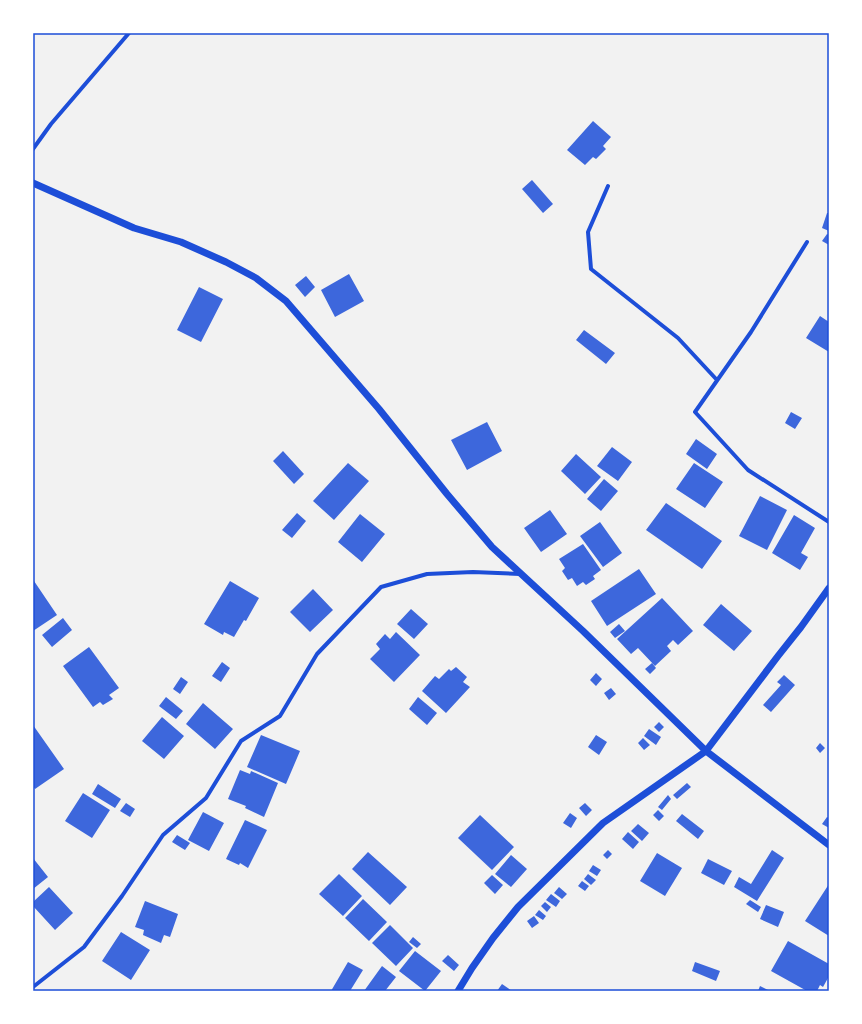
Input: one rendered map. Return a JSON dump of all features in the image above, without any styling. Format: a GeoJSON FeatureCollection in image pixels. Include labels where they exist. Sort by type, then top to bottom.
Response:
{"type":"FeatureCollection","features":[{"type":"Feature","properties":{"kind":"street"},"geometry":{"type":"LineString","coordinates":[[33,149],[51,124],[129,33]]}},
{"type":"Feature","properties":{"kind":"street"},"geometry":{"type":"LineString","coordinates":[[33,183],[134,228],[181,242],[226,262],[256,278],[286,301],[380,409],[447,494],[492,547],[583,631],[706,751],[829,845]]}},
{"type":"Feature","properties":{"kind":"street"},"geometry":{"type":"LineString","coordinates":[[608,186],[588,232],[591,269],[678,338],[717,380]]}},
{"type":"Feature","properties":{"kind":"street"},"geometry":{"type":"LineString","coordinates":[[807,242],[751,332],[695,412],[748,470],[829,522]]}},
{"type":"Feature","properties":{"kind":"street"},"geometry":{"type":"LineString","coordinates":[[33,987],[84,946],[122,896],[163,835],[206,798],[241,741],[280,716],[317,654],[381,587],[428,574],[473,572],[521,574]]}},
{"type":"Feature","properties":{"kind":"street"},"geometry":{"type":"LineString","coordinates":[[458,991],[493,938],[518,907],[603,823],[706,751],[829,588]]}},
{"type":"Feature","properties":{"kind":"building"},"geometry":{"type":"Polygon","coordinates":[[[593,121],[611,137],[603,146],[606,149],[596,159],[593,157],[585,165],[567,150],[593,121]]]}},
{"type":"Feature","properties":{"kind":"building"},"geometry":{"type":"Polygon","coordinates":[[[532,180],[553,204],[543,213],[522,189],[532,180]]]}},
{"type":"Feature","properties":{"kind":"building"},"geometry":{"type":"Polygon","coordinates":[[[827,213],[829,213],[829,231],[822,228],[827,213]]]}},
{"type":"Feature","properties":{"kind":"building"},"geometry":{"type":"Polygon","coordinates":[[[827,234],[829,235],[829,245],[822,241],[827,234]]]}},
{"type":"Feature","properties":{"kind":"building"},"geometry":{"type":"Polygon","coordinates":[[[349,274],[364,301],[335,317],[321,290],[349,274]]]}},
{"type":"Feature","properties":{"kind":"building"},"geometry":{"type":"Polygon","coordinates":[[[306,276],[315,287],[305,297],[295,285],[306,276]]]}},
{"type":"Feature","properties":{"kind":"building"},"geometry":{"type":"Polygon","coordinates":[[[199,287],[223,299],[201,342],[177,330],[199,287]]]}},
{"type":"Feature","properties":{"kind":"building"},"geometry":{"type":"Polygon","coordinates":[[[820,316],[829,322],[829,352],[806,338],[820,316]]]}},
{"type":"Feature","properties":{"kind":"building"},"geometry":{"type":"Polygon","coordinates":[[[584,330],[615,353],[606,364],[576,340],[584,330]]]}},
{"type":"Feature","properties":{"kind":"building"},"geometry":{"type":"Polygon","coordinates":[[[791,412],[802,418],[795,429],[785,423],[791,412]]]}},
{"type":"Feature","properties":{"kind":"building"},"geometry":{"type":"Polygon","coordinates":[[[487,422],[502,451],[467,470],[451,440],[487,422]]]}},
{"type":"Feature","properties":{"kind":"building"},"geometry":{"type":"Polygon","coordinates":[[[696,439],[717,454],[707,469],[686,454],[696,439]]]}},
{"type":"Feature","properties":{"kind":"building"},"geometry":{"type":"Polygon","coordinates":[[[612,447],[632,462],[618,481],[597,466],[612,447]]]}},
{"type":"Feature","properties":{"kind":"building"},"geometry":{"type":"Polygon","coordinates":[[[283,451],[304,474],[294,484],[273,461],[283,451]]]}},
{"type":"Feature","properties":{"kind":"building"},"geometry":{"type":"Polygon","coordinates":[[[576,454],[601,477],[585,494],[561,471],[576,454]]]}},
{"type":"Feature","properties":{"kind":"building"},"geometry":{"type":"Polygon","coordinates":[[[348,463],[369,481],[334,520],[313,501],[348,463]]]}},
{"type":"Feature","properties":{"kind":"building"},"geometry":{"type":"Polygon","coordinates":[[[694,463],[723,482],[705,508],[676,489],[694,463]]]}},
{"type":"Feature","properties":{"kind":"building"},"geometry":{"type":"Polygon","coordinates":[[[604,479],[618,491],[601,511],[587,499],[604,479]]]}},
{"type":"Feature","properties":{"kind":"building"},"geometry":{"type":"Polygon","coordinates":[[[760,496],[787,510],[767,550],[739,536],[760,496]]]}},
{"type":"Feature","properties":{"kind":"building"},"geometry":{"type":"Polygon","coordinates":[[[666,503],[722,541],[702,569],[646,530],[666,503]]]}},
{"type":"Feature","properties":{"kind":"building"},"geometry":{"type":"Polygon","coordinates":[[[550,510],[567,534],[541,552],[524,528],[550,510]]]}},
{"type":"Feature","properties":{"kind":"building"},"geometry":{"type":"Polygon","coordinates":[[[297,513],[306,521],[292,538],[282,530],[297,513]]]}},
{"type":"Feature","properties":{"kind":"building"},"geometry":{"type":"Polygon","coordinates":[[[360,514],[385,534],[362,562],[338,542],[360,514]]]}},
{"type":"Feature","properties":{"kind":"building"},"geometry":{"type":"Polygon","coordinates":[[[794,515],[815,528],[801,553],[808,557],[800,570],[772,553],[794,515]]]}},
{"type":"Feature","properties":{"kind":"building"},"geometry":{"type":"Polygon","coordinates":[[[600,522],[622,553],[603,567],[580,536],[600,522]]]}},
{"type":"Feature","properties":{"kind":"building"},"geometry":{"type":"Polygon","coordinates":[[[583,544],[601,570],[593,576],[595,579],[586,585],[583,582],[577,586],[572,578],[568,580],[562,571],[565,568],[559,559],[583,544]]]}},
{"type":"Feature","properties":{"kind":"building"},"geometry":{"type":"Polygon","coordinates":[[[639,569],[656,594],[607,626],[591,601],[639,569]]]}},
{"type":"Feature","properties":{"kind":"building"},"geometry":{"type":"Polygon","coordinates":[[[34,581],[57,615],[33,631],[33,582],[34,581]]]}},
{"type":"Feature","properties":{"kind":"building"},"geometry":{"type":"Polygon","coordinates":[[[230,581],[259,598],[246,621],[244,620],[234,637],[224,632],[223,635],[204,624],[230,581]]]}},
{"type":"Feature","properties":{"kind":"building"},"geometry":{"type":"Polygon","coordinates":[[[313,589],[333,610],[310,632],[290,612],[313,589]]]}},
{"type":"Feature","properties":{"kind":"building"},"geometry":{"type":"Polygon","coordinates":[[[662,598],[693,631],[678,645],[673,640],[667,646],[671,651],[655,666],[638,648],[631,654],[617,639],[662,598]]]}},
{"type":"Feature","properties":{"kind":"building"},"geometry":{"type":"Polygon","coordinates":[[[721,604],[752,631],[734,651],[703,625],[721,604]]]}},
{"type":"Feature","properties":{"kind":"building"},"geometry":{"type":"Polygon","coordinates":[[[411,609],[428,624],[414,639],[397,624],[411,609]]]}},
{"type":"Feature","properties":{"kind":"building"},"geometry":{"type":"Polygon","coordinates":[[[63,618],[72,630],[52,647],[42,635],[63,618]]]}},
{"type":"Feature","properties":{"kind":"building"},"geometry":{"type":"Polygon","coordinates":[[[619,624],[625,631],[615,638],[610,632],[619,624]]]}},
{"type":"Feature","properties":{"kind":"building"},"geometry":{"type":"Polygon","coordinates":[[[396,632],[420,655],[394,682],[370,659],[380,649],[376,644],[385,634],[390,639],[396,632]]]}},
{"type":"Feature","properties":{"kind":"building"},"geometry":{"type":"Polygon","coordinates":[[[89,647],[119,688],[109,695],[113,699],[103,705],[100,702],[93,707],[63,666],[89,647]]]}},
{"type":"Feature","properties":{"kind":"building"},"geometry":{"type":"Polygon","coordinates":[[[222,662],[230,668],[221,682],[212,676],[222,662]]]}},
{"type":"Feature","properties":{"kind":"building"},"geometry":{"type":"Polygon","coordinates":[[[652,663],[656,668],[650,674],[645,669],[652,663]]]}},
{"type":"Feature","properties":{"kind":"building"},"geometry":{"type":"Polygon","coordinates":[[[456,667],[467,677],[463,682],[470,687],[446,713],[422,691],[435,676],[439,679],[449,669],[451,671],[456,667]]]}},
{"type":"Feature","properties":{"kind":"building"},"geometry":{"type":"Polygon","coordinates":[[[596,673],[602,679],[596,686],[590,680],[596,673]]]}},
{"type":"Feature","properties":{"kind":"building"},"geometry":{"type":"Polygon","coordinates":[[[784,675],[795,685],[771,712],[763,705],[781,685],[777,682],[784,675]]]}},
{"type":"Feature","properties":{"kind":"building"},"geometry":{"type":"Polygon","coordinates":[[[181,677],[188,682],[180,694],[173,689],[181,677]]]}},
{"type":"Feature","properties":{"kind":"building"},"geometry":{"type":"Polygon","coordinates":[[[611,688],[616,694],[609,700],[604,693],[611,688]]]}},
{"type":"Feature","properties":{"kind":"building"},"geometry":{"type":"Polygon","coordinates":[[[166,697],[183,711],[176,719],[159,706],[166,697]]]}},
{"type":"Feature","properties":{"kind":"building"},"geometry":{"type":"Polygon","coordinates":[[[418,697],[437,713],[427,725],[409,709],[418,697]]]}},
{"type":"Feature","properties":{"kind":"building"},"geometry":{"type":"Polygon","coordinates":[[[203,703],[233,729],[215,749],[186,724],[203,703]]]}},
{"type":"Feature","properties":{"kind":"building"},"geometry":{"type":"Polygon","coordinates":[[[162,717],[184,736],[164,759],[142,741],[162,717]]]}},
{"type":"Feature","properties":{"kind":"building"},"geometry":{"type":"Polygon","coordinates":[[[659,722],[664,727],[659,732],[654,727],[659,722]]]}},
{"type":"Feature","properties":{"kind":"building"},"geometry":{"type":"Polygon","coordinates":[[[33,725],[64,769],[35,789],[33,786],[33,725]]]}},
{"type":"Feature","properties":{"kind":"building"},"geometry":{"type":"Polygon","coordinates":[[[649,729],[661,737],[656,745],[644,736],[649,729]]]}},
{"type":"Feature","properties":{"kind":"building"},"geometry":{"type":"Polygon","coordinates":[[[261,735],[300,751],[286,784],[247,767],[261,735]]]}},
{"type":"Feature","properties":{"kind":"building"},"geometry":{"type":"Polygon","coordinates":[[[596,735],[607,742],[599,755],[588,747],[596,735]]]}},
{"type":"Feature","properties":{"kind":"building"},"geometry":{"type":"Polygon","coordinates":[[[643,738],[650,745],[644,750],[638,743],[643,738]]]}},
{"type":"Feature","properties":{"kind":"building"},"geometry":{"type":"Polygon","coordinates":[[[820,743],[825,748],[820,753],[816,748],[820,743]]]}},
{"type":"Feature","properties":{"kind":"building"},"geometry":{"type":"Polygon","coordinates":[[[240,770],[250,774],[251,771],[278,783],[264,817],[245,808],[246,806],[228,799],[240,770]]]}},
{"type":"Feature","properties":{"kind":"building"},"geometry":{"type":"Polygon","coordinates":[[[687,783],[691,787],[677,799],[673,795],[687,783]]]}},
{"type":"Feature","properties":{"kind":"building"},"geometry":{"type":"Polygon","coordinates":[[[98,784],[121,799],[115,808],[92,794],[98,784]]]}},
{"type":"Feature","properties":{"kind":"building"},"geometry":{"type":"Polygon","coordinates":[[[83,793],[110,810],[92,838],[65,821],[83,793]]]}},
{"type":"Feature","properties":{"kind":"building"},"geometry":{"type":"Polygon","coordinates":[[[668,795],[671,799],[662,810],[658,807],[668,795]]]}},
{"type":"Feature","properties":{"kind":"building"},"geometry":{"type":"Polygon","coordinates":[[[126,803],[135,809],[130,817],[120,811],[126,803]]]}},
{"type":"Feature","properties":{"kind":"building"},"geometry":{"type":"Polygon","coordinates":[[[585,803],[592,810],[586,816],[579,808],[585,803]]]}},
{"type":"Feature","properties":{"kind":"building"},"geometry":{"type":"Polygon","coordinates":[[[658,810],[664,816],[659,821],[653,815],[658,810]]]}},
{"type":"Feature","properties":{"kind":"building"},"geometry":{"type":"Polygon","coordinates":[[[203,812],[224,823],[209,851],[188,840],[203,812]]]}},
{"type":"Feature","properties":{"kind":"building"},"geometry":{"type":"Polygon","coordinates":[[[570,813],[577,818],[571,828],[563,823],[570,813]]]}},
{"type":"Feature","properties":{"kind":"building"},"geometry":{"type":"Polygon","coordinates":[[[682,814],[704,831],[698,839],[676,821],[682,814]]]}},
{"type":"Feature","properties":{"kind":"building"},"geometry":{"type":"Polygon","coordinates":[[[480,815],[514,847],[492,870],[458,838],[480,815]]]}},
{"type":"Feature","properties":{"kind":"building"},"geometry":{"type":"Polygon","coordinates":[[[827,817],[829,818],[829,828],[822,824],[827,817]]]}},
{"type":"Feature","properties":{"kind":"building"},"geometry":{"type":"Polygon","coordinates":[[[245,820],[267,830],[248,868],[240,863],[239,865],[226,859],[245,820]]]}},
{"type":"Feature","properties":{"kind":"building"},"geometry":{"type":"Polygon","coordinates":[[[638,824],[649,833],[642,841],[631,831],[638,824]]]}},
{"type":"Feature","properties":{"kind":"building"},"geometry":{"type":"Polygon","coordinates":[[[628,832],[639,842],[633,849],[622,839],[628,832]]]}},
{"type":"Feature","properties":{"kind":"building"},"geometry":{"type":"Polygon","coordinates":[[[177,835],[190,843],[185,850],[172,842],[177,835]]]}},
{"type":"Feature","properties":{"kind":"building"},"geometry":{"type":"Polygon","coordinates":[[[608,850],[612,854],[607,859],[603,855],[608,850]]]}},
{"type":"Feature","properties":{"kind":"building"},"geometry":{"type":"Polygon","coordinates":[[[772,850],[784,858],[757,901],[734,887],[739,877],[751,884],[772,850]]]}},
{"type":"Feature","properties":{"kind":"building"},"geometry":{"type":"Polygon","coordinates":[[[368,852],[407,887],[390,905],[352,869],[368,852]]]}},
{"type":"Feature","properties":{"kind":"building"},"geometry":{"type":"Polygon","coordinates":[[[657,853],[682,868],[665,896],[640,881],[657,853]]]}},
{"type":"Feature","properties":{"kind":"building"},"geometry":{"type":"Polygon","coordinates":[[[511,855],[527,869],[511,887],[495,874],[511,855]]]}},
{"type":"Feature","properties":{"kind":"building"},"geometry":{"type":"Polygon","coordinates":[[[33,858],[48,877],[33,889],[33,858]]]}},
{"type":"Feature","properties":{"kind":"building"},"geometry":{"type":"Polygon","coordinates":[[[708,859],[732,871],[724,885],[701,873],[708,859]]]}},
{"type":"Feature","properties":{"kind":"building"},"geometry":{"type":"Polygon","coordinates":[[[593,865],[601,870],[597,876],[589,871],[593,865]]]}},
{"type":"Feature","properties":{"kind":"building"},"geometry":{"type":"Polygon","coordinates":[[[339,874],[362,896],[343,916],[319,894],[339,874]]]}},
{"type":"Feature","properties":{"kind":"building"},"geometry":{"type":"Polygon","coordinates":[[[588,874],[596,880],[591,885],[584,879],[588,874]]]}},
{"type":"Feature","properties":{"kind":"building"},"geometry":{"type":"Polygon","coordinates":[[[492,875],[503,885],[495,894],[484,883],[492,875]]]}},
{"type":"Feature","properties":{"kind":"building"},"geometry":{"type":"Polygon","coordinates":[[[582,881],[589,886],[585,891],[578,886],[582,881]]]}},
{"type":"Feature","properties":{"kind":"building"},"geometry":{"type":"Polygon","coordinates":[[[829,884],[829,936],[805,921],[829,884]]]}},
{"type":"Feature","properties":{"kind":"building"},"geometry":{"type":"Polygon","coordinates":[[[49,887],[73,913],[55,930],[33,906],[33,902],[49,887]]]}},
{"type":"Feature","properties":{"kind":"building"},"geometry":{"type":"Polygon","coordinates":[[[559,887],[567,894],[562,899],[554,893],[559,887]]]}},
{"type":"Feature","properties":{"kind":"building"},"geometry":{"type":"Polygon","coordinates":[[[551,894],[560,901],[556,907],[546,900],[551,894]]]}},
{"type":"Feature","properties":{"kind":"building"},"geometry":{"type":"Polygon","coordinates":[[[363,899],[387,922],[369,941],[345,918],[363,899]]]}},
{"type":"Feature","properties":{"kind":"building"},"geometry":{"type":"Polygon","coordinates":[[[750,900],[761,907],[758,912],[746,904],[750,900]]]}},
{"type":"Feature","properties":{"kind":"building"},"geometry":{"type":"Polygon","coordinates":[[[145,901],[178,914],[170,937],[164,935],[161,943],[143,935],[144,930],[135,927],[145,901]]]}},
{"type":"Feature","properties":{"kind":"building"},"geometry":{"type":"Polygon","coordinates":[[[545,902],[551,907],[547,912],[541,906],[545,902]]]}},
{"type":"Feature","properties":{"kind":"building"},"geometry":{"type":"Polygon","coordinates":[[[766,905],[784,912],[778,927],[760,919],[766,905]]]}},
{"type":"Feature","properties":{"kind":"building"},"geometry":{"type":"Polygon","coordinates":[[[539,910],[546,916],[543,920],[535,915],[539,910]]]}},
{"type":"Feature","properties":{"kind":"building"},"geometry":{"type":"Polygon","coordinates":[[[534,916],[539,923],[532,928],[527,921],[534,916]]]}},
{"type":"Feature","properties":{"kind":"building"},"geometry":{"type":"Polygon","coordinates":[[[390,925],[413,948],[396,966],[372,943],[390,925]]]}},
{"type":"Feature","properties":{"kind":"building"},"geometry":{"type":"Polygon","coordinates":[[[121,932],[150,950],[131,980],[102,961],[121,932]]]}},
{"type":"Feature","properties":{"kind":"building"},"geometry":{"type":"Polygon","coordinates":[[[413,937],[421,944],[417,948],[409,942],[413,937]]]}},
{"type":"Feature","properties":{"kind":"building"},"geometry":{"type":"Polygon","coordinates":[[[788,941],[829,964],[829,979],[828,978],[823,987],[820,985],[817,991],[807,991],[771,971],[788,941]]]}},
{"type":"Feature","properties":{"kind":"building"},"geometry":{"type":"Polygon","coordinates":[[[415,951],[441,971],[425,991],[399,971],[415,951]]]}},
{"type":"Feature","properties":{"kind":"building"},"geometry":{"type":"Polygon","coordinates":[[[448,955],[459,965],[454,971],[442,961],[448,955]]]}},
{"type":"Feature","properties":{"kind":"building"},"geometry":{"type":"Polygon","coordinates":[[[348,962],[363,970],[350,991],[331,991],[348,962]]]}},
{"type":"Feature","properties":{"kind":"building"},"geometry":{"type":"Polygon","coordinates":[[[695,962],[720,971],[716,981],[692,971],[695,962]]]}},
{"type":"Feature","properties":{"kind":"building"},"geometry":{"type":"Polygon","coordinates":[[[382,966],[396,977],[385,991],[364,991],[382,966]]]}},
{"type":"Feature","properties":{"kind":"building"},"geometry":{"type":"Polygon","coordinates":[[[502,984],[512,991],[497,991],[502,984]]]}},
{"type":"Feature","properties":{"kind":"building"},"geometry":{"type":"Polygon","coordinates":[[[760,986],[770,991],[758,991],[760,986]]]}}]}
